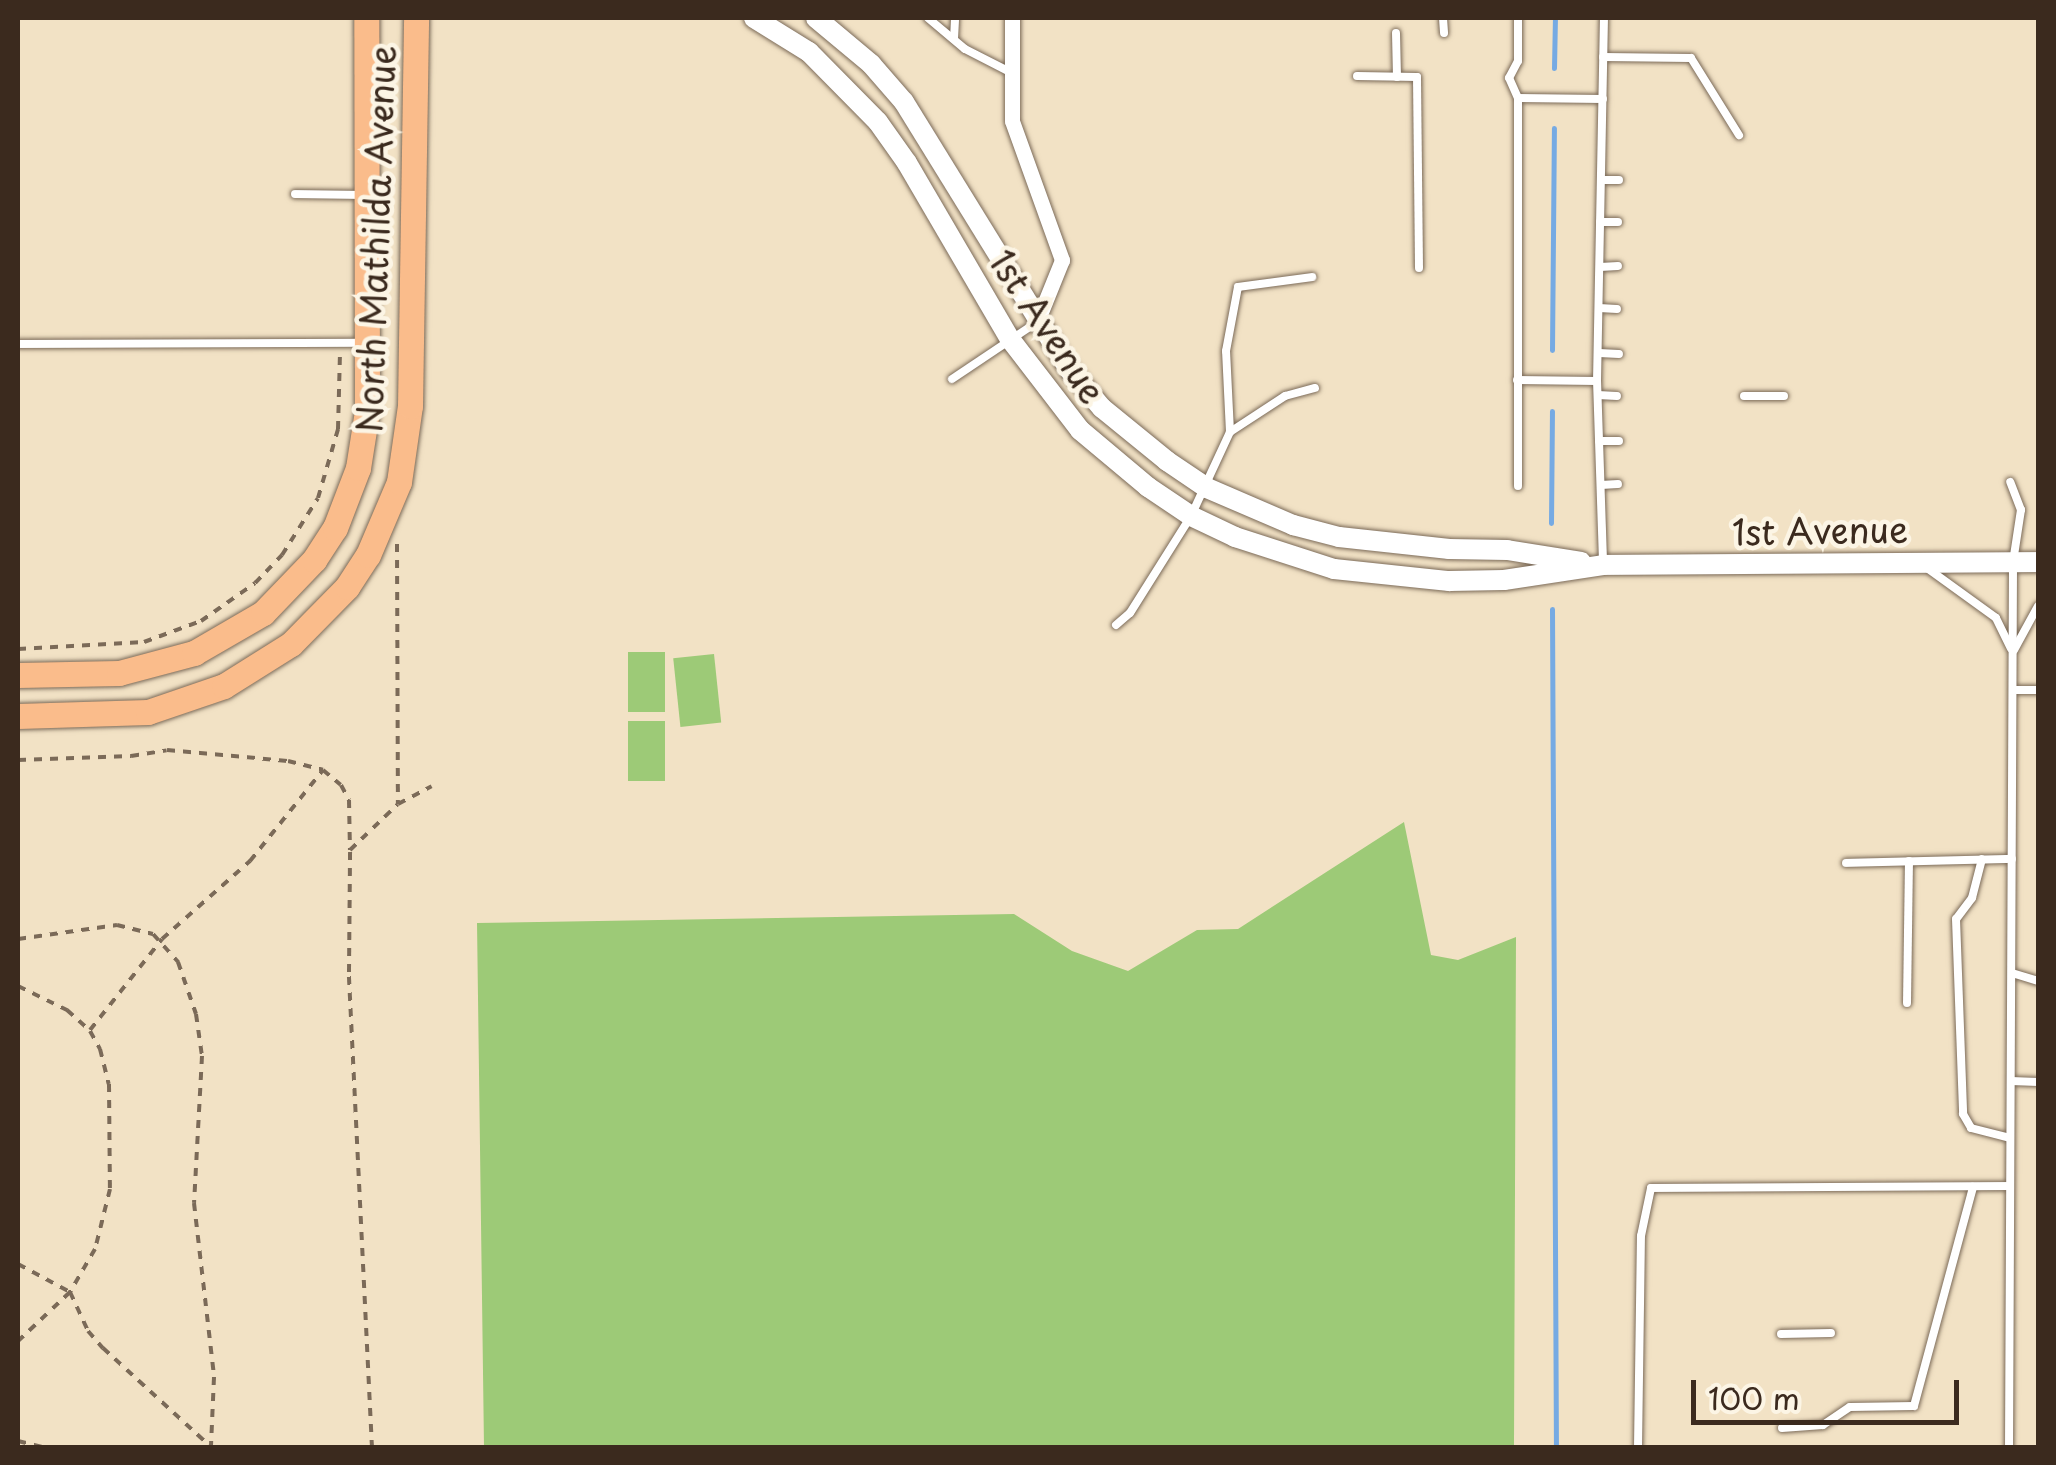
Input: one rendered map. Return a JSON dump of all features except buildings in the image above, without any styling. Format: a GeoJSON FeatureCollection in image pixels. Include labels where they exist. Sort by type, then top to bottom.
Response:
{"type":"FeatureCollection","features":[{"type":"Feature","properties":{"kind":"main road","name":"North Mathilda Avenue"},"geometry":{"type":"LineString","coordinates":[[18,675],[119,673],[156,666],[228,637],[290,588],[336,528],[358,468],[368,411],[366,18]]}},
{"type":"Feature","properties":{"kind":"main road","name":"North Mathilda Avenue"},"geometry":{"type":"LineString","coordinates":[[18,716],[104,716],[148,712],[186,702],[260,666],[318,618],[368,555],[399,482],[406,442],[413,355],[416,18]]}},
{"type":"Feature","properties":{"kind":"street","name":"1st Avenue"},"geometry":{"type":"LineString","coordinates":[[816,18],[871,64],[904,102],[1037,322],[1102,408],[1207,488],[1292,525],[1339,537],[1449,550],[1507,550],[1603,565]]}},
{"type":"Feature","properties":{"kind":"street"},"geometry":{"type":"LineString","coordinates":[[1012,18],[1012,121],[1062,260],[1037,322]]}},
{"type":"Feature","properties":{"kind":"street","name":"1st Avenue"},"geometry":{"type":"LineString","coordinates":[[765,20],[810,52],[878,122],[907,163],[1010,338],[1043,388],[1080,430],[1191,516],[1281,555],[1386,576],[1504,580],[1603,565],[2038,562]]}},
{"type":"Feature","properties":{"kind":"lane"},"geometry":{"type":"LineString","coordinates":[[928,18],[954,39],[1012,73]]}},
{"type":"Feature","properties":{"kind":"lane"},"geometry":{"type":"LineString","coordinates":[[954,39],[955,18]]}},
{"type":"Feature","properties":{"kind":"lane"},"geometry":{"type":"LineString","coordinates":[[1444,18],[1444,33]]}},
{"type":"Feature","properties":{"kind":"lane"},"geometry":{"type":"LineString","coordinates":[[1518,18],[1518,61],[1508,78],[1518,98],[1518,486]]}},
{"type":"Feature","properties":{"kind":"lane"},"geometry":{"type":"LineString","coordinates":[[1603,565],[1596,381],[1604,18]]}},
{"type":"Feature","properties":{"kind":"lane"},"geometry":{"type":"LineString","coordinates":[[1396,33],[1397,77]]}},
{"type":"Feature","properties":{"kind":"lane"},"geometry":{"type":"LineString","coordinates":[[1603,57],[1691,58],[1739,135]]}},
{"type":"Feature","properties":{"kind":"lane"},"geometry":{"type":"LineString","coordinates":[[1357,76],[1417,77],[1418,268]]}},
{"type":"Feature","properties":{"kind":"lane"},"geometry":{"type":"LineString","coordinates":[[1518,98],[1603,99]]}},
{"type":"Feature","properties":{"kind":"lane"},"geometry":{"type":"LineString","coordinates":[[1602,130],[1614,131]]}},
{"type":"Feature","properties":{"kind":"lane"},"geometry":{"type":"LineString","coordinates":[[1601,180],[1619,180]]}},
{"type":"Feature","properties":{"kind":"lane"},"geometry":{"type":"LineString","coordinates":[[295,194],[366,194]]}},
{"type":"Feature","properties":{"kind":"lane"},"geometry":{"type":"LineString","coordinates":[[1600,222],[1618,222]]}},
{"type":"Feature","properties":{"kind":"lane"},"geometry":{"type":"LineString","coordinates":[[1600,267],[1618,266]]}},
{"type":"Feature","properties":{"kind":"lane"},"geometry":{"type":"LineString","coordinates":[[1116,625],[1130,613],[1191,516],[1230,432],[1226,351],[1238,286],[1312,277]]}},
{"type":"Feature","properties":{"kind":"lane"},"geometry":{"type":"LineString","coordinates":[[1599,308],[1616,308]]}},
{"type":"Feature","properties":{"kind":"lane"},"geometry":{"type":"LineString","coordinates":[[952,379],[1037,322]]}},
{"type":"Feature","properties":{"kind":"lane"},"geometry":{"type":"LineString","coordinates":[[18,344],[369,343]]}},
{"type":"Feature","properties":{"kind":"lane"},"geometry":{"type":"LineString","coordinates":[[1599,354],[1619,354]]}},
{"type":"Feature","properties":{"kind":"lane"},"geometry":{"type":"LineString","coordinates":[[1517,380],[1596,381]]}},
{"type":"Feature","properties":{"kind":"lane"},"geometry":{"type":"LineString","coordinates":[[1230,432],[1285,396],[1315,388]]}},
{"type":"Feature","properties":{"kind":"lane"},"geometry":{"type":"LineString","coordinates":[[1598,395],[1617,396]]}},
{"type":"Feature","properties":{"kind":"lane"},"geometry":{"type":"LineString","coordinates":[[1744,396],[1784,396]]}},
{"type":"Feature","properties":{"kind":"lane"},"geometry":{"type":"LineString","coordinates":[[1599,441],[1619,441]]}},
{"type":"Feature","properties":{"kind":"lane"},"geometry":{"type":"LineString","coordinates":[[2009,1448],[2013,562],[2020,510],[2010,482]]}},
{"type":"Feature","properties":{"kind":"lane"},"geometry":{"type":"LineString","coordinates":[[1601,484],[1618,484]]}},
{"type":"Feature","properties":{"kind":"lane"},"geometry":{"type":"LineString","coordinates":[[1918,562],[1996,618],[2013,654]]}},
{"type":"Feature","properties":{"kind":"lane"},"geometry":{"type":"LineString","coordinates":[[2013,654],[2038,606]]}},
{"type":"Feature","properties":{"kind":"lane"},"geometry":{"type":"LineString","coordinates":[[2013,690],[2038,690]]}},
{"type":"Feature","properties":{"kind":"lane"},"geometry":{"type":"LineString","coordinates":[[1846,863],[2012,858]]}},
{"type":"Feature","properties":{"kind":"lane"},"geometry":{"type":"LineString","coordinates":[[1982,859],[1972,898],[1956,918],[1963,1114],[1972,1128],[2010,1138]]}},
{"type":"Feature","properties":{"kind":"lane"},"geometry":{"type":"LineString","coordinates":[[1907,1003],[1909,861]]}},
{"type":"Feature","properties":{"kind":"lane"},"geometry":{"type":"LineString","coordinates":[[2012,973],[2038,981]]}},
{"type":"Feature","properties":{"kind":"lane"},"geometry":{"type":"LineString","coordinates":[[2011,1081],[2038,1082]]}},
{"type":"Feature","properties":{"kind":"lane"},"geometry":{"type":"LineString","coordinates":[[1782,1428],[1823,1425],[1850,1407],[1914,1406],[1973,1186]]}},
{"type":"Feature","properties":{"kind":"lane"},"geometry":{"type":"LineString","coordinates":[[1638,1448],[1640,1236],[1650,1188],[2009,1186]]}},
{"type":"Feature","properties":{"kind":"lane"},"geometry":{"type":"LineString","coordinates":[[1780,1334],[1832,1332]]}},
{"type":"Feature","properties":{"kind":"path"},"geometry":{"type":"LineString","coordinates":[[18,649],[144,642],[201,621],[255,583],[282,555],[318,498],[338,429],[340,343]]}},
{"type":"Feature","properties":{"kind":"path"},"geometry":{"type":"LineString","coordinates":[[395,806],[396,538]]}},
{"type":"Feature","properties":{"kind":"path"},"geometry":{"type":"LineString","coordinates":[[18,760],[131,756],[167,750],[288,760],[323,770],[341,784],[349,800],[349,972],[372,1448]]}},
{"type":"Feature","properties":{"kind":"path"},"geometry":{"type":"LineString","coordinates":[[90,1031],[162,939],[250,861],[323,770]]}},
{"type":"Feature","properties":{"kind":"path"},"geometry":{"type":"LineString","coordinates":[[350,850],[395,806],[432,786]]}},
{"type":"Feature","properties":{"kind":"path"},"geometry":{"type":"LineString","coordinates":[[18,939],[117,925],[162,939],[178,962],[196,1014],[202,1056],[194,1203],[214,1377],[210,1447]]}},
{"type":"Feature","properties":{"kind":"path"},"geometry":{"type":"LineString","coordinates":[[18,986],[66,1010],[90,1031],[100,1049],[109,1084],[110,1189],[104,1226],[70,1292],[18,1341]]}},
{"type":"Feature","properties":{"kind":"path"},"geometry":{"type":"LineString","coordinates":[[18,1264],[70,1292],[88,1330],[103,1348],[210,1447]]}},
{"type":"Feature","properties":{"kind":"path"},"geometry":{"type":"LineString","coordinates":[[18,1442],[46,1448]]}},
{"type":"Feature","properties":{"kind":"green space"},"geometry":{"type":"Polygon","coordinates":[[[628,652],[665,652],[665,712],[628,712],[628,652]]]}},
{"type":"Feature","properties":{"kind":"green space"},"geometry":{"type":"Polygon","coordinates":[[[714,654],[721,723],[680,727],[673,658],[714,654]]]}},
{"type":"Feature","properties":{"kind":"green space"},"geometry":{"type":"Polygon","coordinates":[[[628,721],[665,721],[665,781],[628,781],[628,721]]]}},
{"type":"Feature","properties":{"kind":"green space"},"geometry":{"type":"Polygon","coordinates":[[[1404,822],[1431,955],[1458,960],[1516,937],[1514,1447],[484,1447],[477,923],[1014,914],[1072,951],[1128,971],[1197,930],[1238,929],[1404,822]]]}},
{"type":"Feature","properties":{"kind":"waterway"},"geometry":{"type":"LineString","coordinates":[[1554,68],[1555,18]]}},
{"type":"Feature","properties":{"kind":"waterway"},"geometry":{"type":"LineString","coordinates":[[1552,350],[1554,128]]}},
{"type":"Feature","properties":{"kind":"waterway"},"geometry":{"type":"LineString","coordinates":[[1551,523],[1552,411]]}},
{"type":"Feature","properties":{"kind":"waterway"},"geometry":{"type":"LineString","coordinates":[[1552,609],[1556,1448]]}}]}
